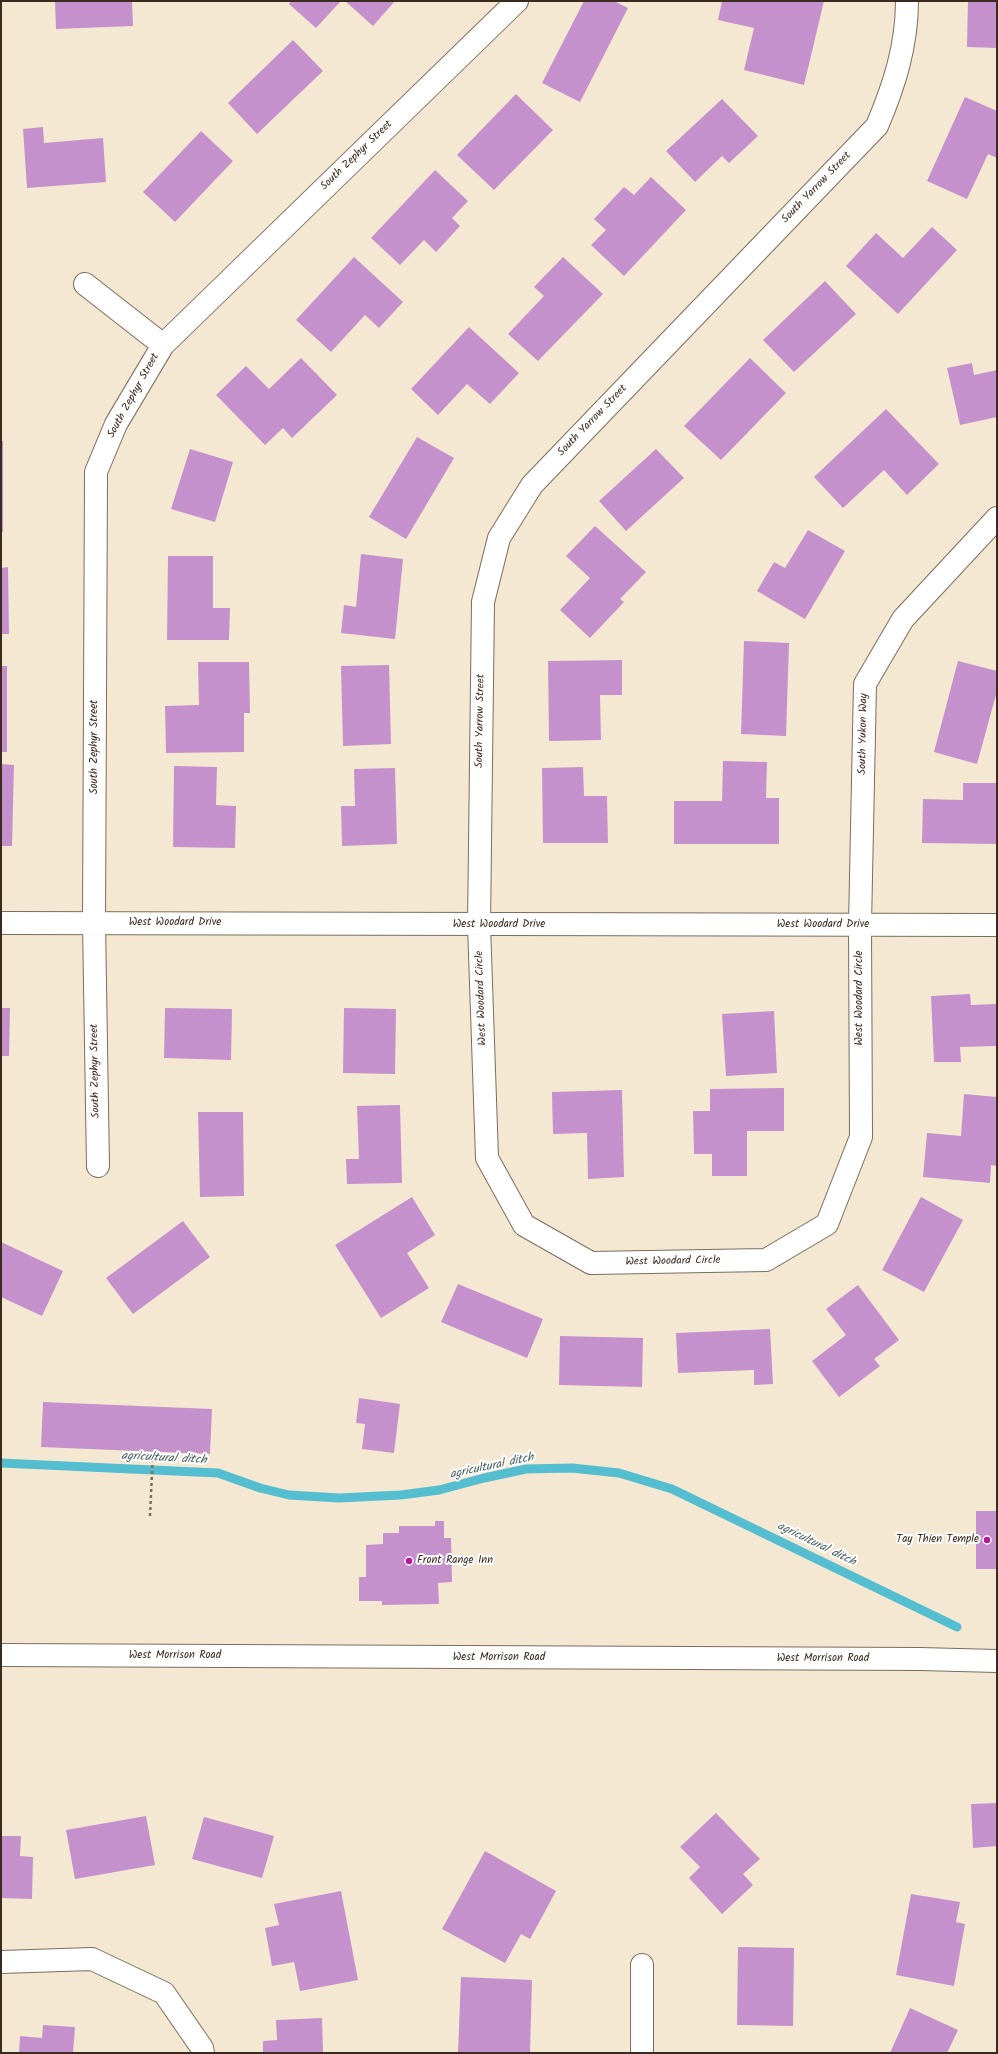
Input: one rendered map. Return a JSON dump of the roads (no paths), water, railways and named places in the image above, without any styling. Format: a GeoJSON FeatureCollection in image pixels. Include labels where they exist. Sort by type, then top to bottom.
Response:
{"type":"FeatureCollection","features":[{"type":"Feature","properties":{"kind":"street","name":"South Zephyr Street"},"geometry":{"type":"LineString","coordinates":[[98,1166],[94,923],[96,472],[116,424],[163,345],[517,1]]}},
{"type":"Feature","properties":{"kind":"street","name":"South Yarrow Street"},"geometry":{"type":"LineString","coordinates":[[479,925],[483,602],[499,538],[532,485],[877,126],[892,91],[904,47],[907,1]]}},
{"type":"Feature","properties":{"kind":"street","name":"South Zephyr Street"},"geometry":{"type":"LineString","coordinates":[[85,284],[163,345]]}},
{"type":"Feature","properties":{"kind":"street","name":"South Yukon Way"},"geometry":{"type":"LineString","coordinates":[[860,926],[865,684],[903,619],[997,518]]}},
{"type":"Feature","properties":{"kind":"street","name":"West Woodard Drive"},"geometry":{"type":"LineString","coordinates":[[1,923],[860,926],[997,925]]}},
{"type":"Feature","properties":{"kind":"street","name":"West Woodard Circle"},"geometry":{"type":"LineString","coordinates":[[479,925],[487,1158],[524,1225],[591,1263],[766,1260],[827,1224],[861,1137],[860,926]]}},
{"type":"Feature","properties":{"kind":"street","name":"West Morrison Road"},"geometry":{"type":"LineString","coordinates":[[1,1656],[920,1659],[997,1661]]}},
{"type":"Feature","properties":{"kind":"street"},"geometry":{"type":"LineString","coordinates":[[1,1962],[92,1959],[164,1993],[202,2048],[203,2053]]}},
{"type":"Feature","properties":{"kind":"street"},"geometry":{"type":"LineString","coordinates":[[642,1965],[642,2053]]}},
{"type":"Feature","properties":{"kind":"waterway","name":"agricultural ditch"},"geometry":{"type":"LineString","coordinates":[[1,1463],[218,1473],[260,1488],[289,1495],[339,1498],[401,1495],[439,1490],[526,1469],[572,1468],[619,1473],[672,1489],[957,1627]]}},
{"type":"Feature","properties":{"kind":"place","name":"Tay Thien Temple"},"geometry":{"type":"Point","coordinates":[987,1540]}},
{"type":"Feature","properties":{"kind":"place","name":"Front Range Inn"},"geometry":{"type":"Point","coordinates":[409,1561]}}]}
